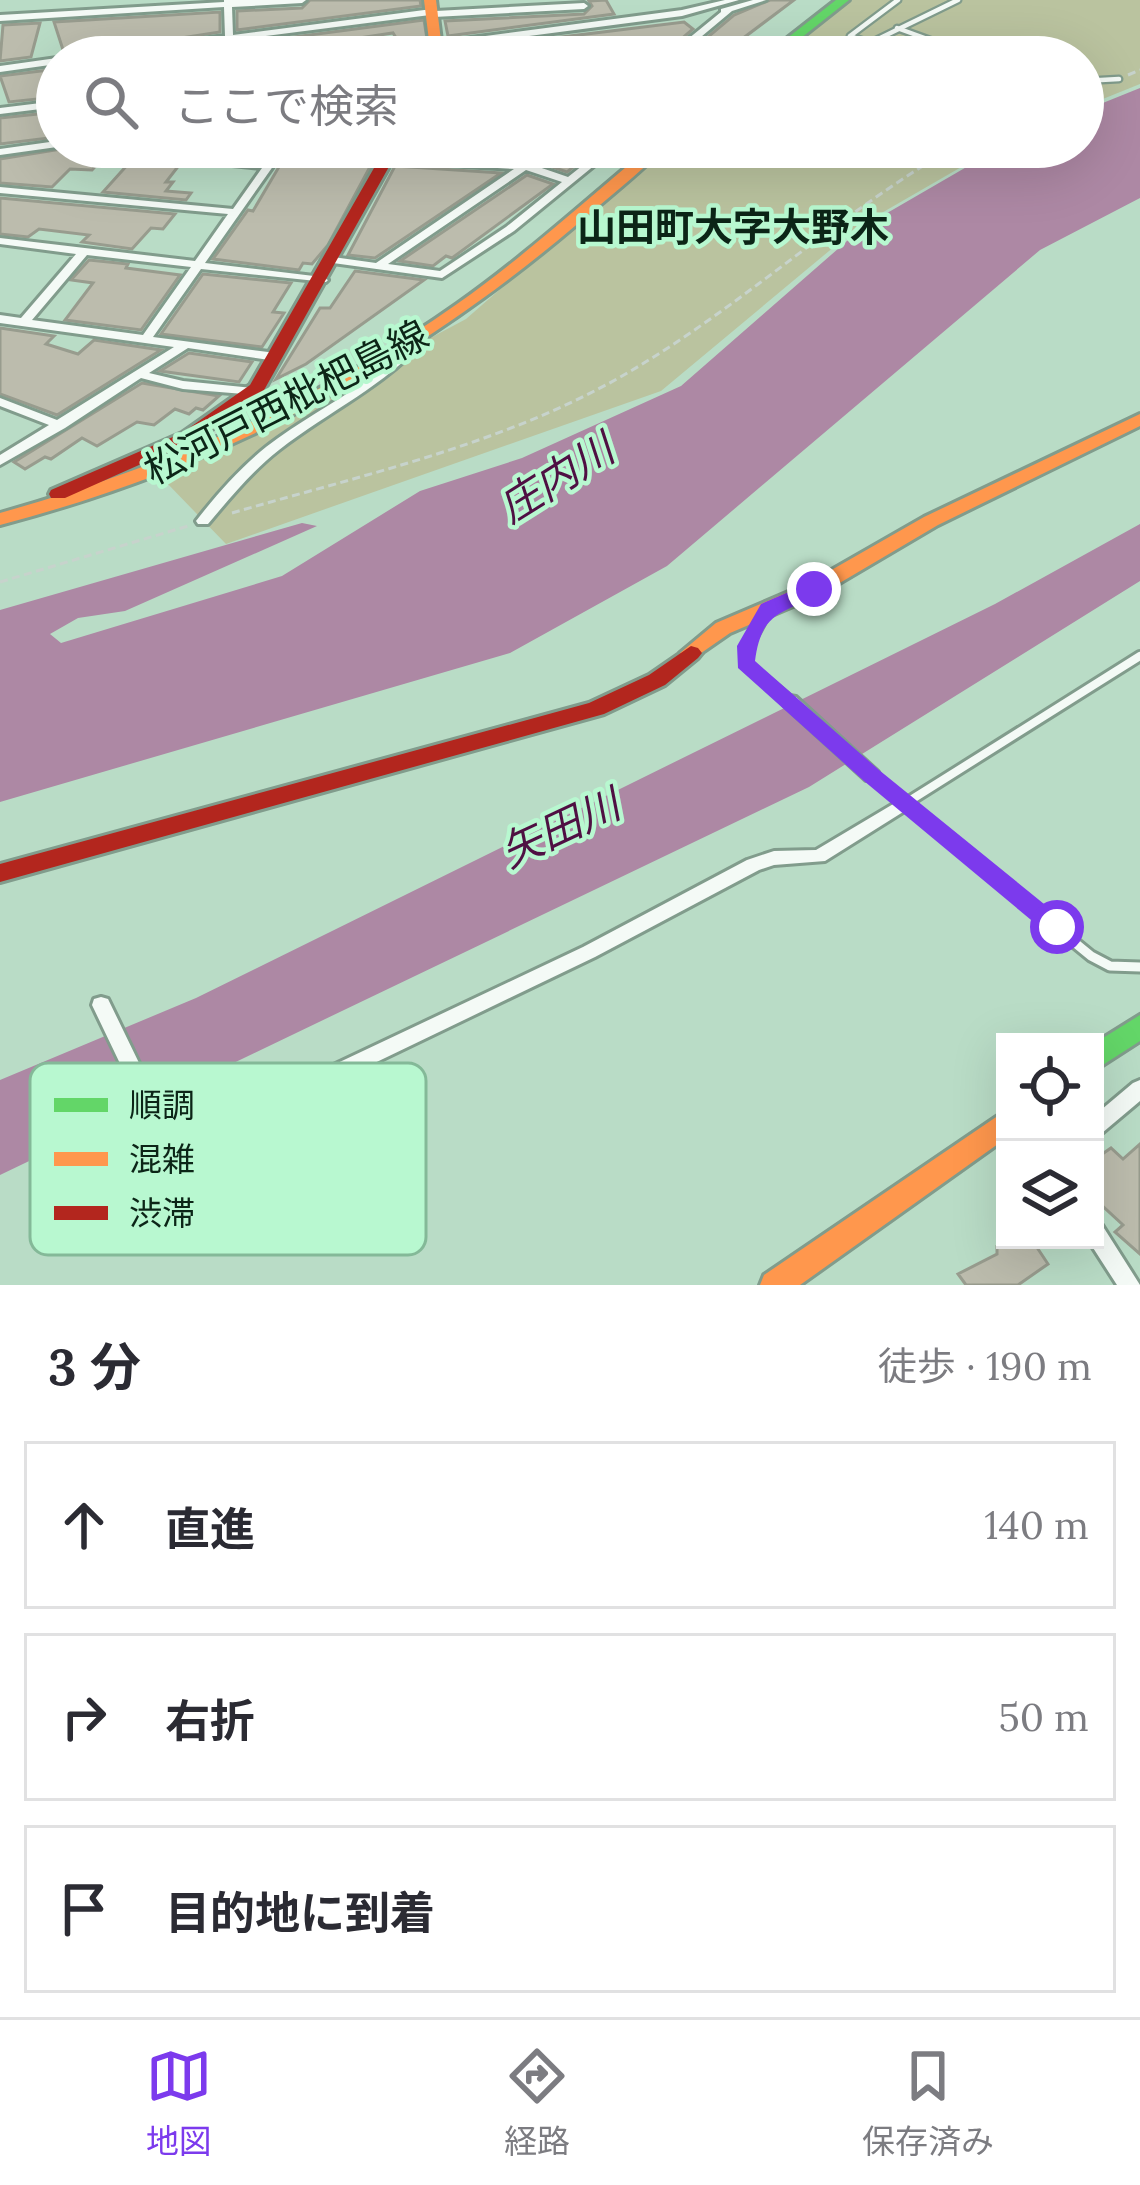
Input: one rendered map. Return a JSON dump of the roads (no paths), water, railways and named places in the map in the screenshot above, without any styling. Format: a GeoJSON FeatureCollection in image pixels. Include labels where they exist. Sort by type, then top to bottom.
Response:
{"type":"FeatureCollection","features":[{"type":"Feature","properties":{"kind":"street"},"geometry":{"type":"LineString","coordinates":[[2,20],[20,0]]}},
{"type":"Feature","properties":{"kind":"street"},"geometry":{"type":"LineString","coordinates":[[2,20],[302,0]]}},
{"type":"Feature","properties":{"kind":"street"},"geometry":{"type":"LineString","coordinates":[[657,0],[665,15]]}},
{"type":"Feature","properties":{"kind":"street"},"geometry":{"type":"LineString","coordinates":[[534,36],[762,0]]}},
{"type":"Feature","properties":{"kind":"street"},"geometry":{"type":"LineString","coordinates":[[796,36],[843,0]]}},
{"type":"Feature","properties":{"kind":"street"},"geometry":{"type":"LineString","coordinates":[[228,3],[229,36]]}},
{"type":"Feature","properties":{"kind":"street"},"geometry":{"type":"LineString","coordinates":[[249,36],[432,9],[583,3],[593,24]]}},
{"type":"Feature","properties":{"kind":"street"},"geometry":{"type":"LineString","coordinates":[[524,36],[732,5]]}},
{"type":"Feature","properties":{"kind":"street"},"geometry":{"type":"LineString","coordinates":[[696,36],[732,5]]}},
{"type":"Feature","properties":{"kind":"street"},"geometry":{"type":"LineString","coordinates":[[0,69],[36,64]]}},
{"type":"Feature","properties":{"kind":"street"},"geometry":{"type":"LineString","coordinates":[[0,107],[36,103]]}},
{"type":"Feature","properties":{"kind":"street"},"geometry":{"type":"LineString","coordinates":[[0,152],[36,147]]}},
{"type":"Feature","properties":{"kind":"street"},"geometry":{"type":"LineString","coordinates":[[145,340],[265,168]]}},
{"type":"Feature","properties":{"kind":"street"},"geometry":{"type":"LineString","coordinates":[[0,518],[232,412],[253,392],[275,357],[382,168]]}},
{"type":"Feature","properties":{"kind":"street"},"geometry":{"type":"LineString","coordinates":[[378,266],[525,168]]}},
{"type":"Feature","properties":{"kind":"street"},"geometry":{"type":"LineString","coordinates":[[530,168],[569,182]]}},
{"type":"Feature","properties":{"kind":"street"},"geometry":{"type":"LineString","coordinates":[[0,241],[199,265],[328,270],[378,266],[442,275],[586,168]]}},
{"type":"Feature","properties":{"kind":"street","name":"松河戸西枇杷島線"},"geometry":{"type":"LineString","coordinates":[[0,518],[85,499],[155,473],[267,420],[423,334],[632,168]]}},
{"type":"Feature","properties":{"kind":"street"},"geometry":{"type":"LineString","coordinates":[[0,190],[236,212]]}},
{"type":"Feature","properties":{"kind":"street"},"geometry":{"type":"LineString","coordinates":[[22,323],[84,251]]}},
{"type":"Feature","properties":{"kind":"street"},"geometry":{"type":"LineString","coordinates":[[0,319],[275,357]]}},
{"type":"Feature","properties":{"kind":"street"},"geometry":{"type":"LineString","coordinates":[[203,521],[272,448],[374,383],[404,359],[423,334]]}},
{"type":"Feature","properties":{"kind":"street"},"geometry":{"type":"LineString","coordinates":[[0,461],[143,376],[184,345]]}},
{"type":"Feature","properties":{"kind":"street"},"geometry":{"type":"LineString","coordinates":[[143,376],[183,386],[253,392]]}},
{"type":"Feature","properties":{"kind":"street"},"geometry":{"type":"LineString","coordinates":[[0,402],[60,425]]}},
{"type":"Feature","properties":{"kind":"street"},"geometry":{"type":"LineString","coordinates":[[0,873],[596,709],[657,680],[723,628],[814,589],[931,520],[1140,419]]}},
{"type":"Feature","properties":{"kind":"street"},"geometry":{"type":"LineString","coordinates":[[790,701],[872,776]]}},
{"type":"Feature","properties":{"kind":"street"},"geometry":{"type":"LineString","coordinates":[[357,1063],[589,952],[753,865],[774,858],[819,856],[904,803]]}},
{"type":"Feature","properties":{"kind":"street"},"geometry":{"type":"LineString","coordinates":[[100,1005],[129,1063]]}},
{"type":"Feature","properties":{"kind":"street"},"geometry":{"type":"LineString","coordinates":[[1104,1052],[1140,1026]]}},
{"type":"Feature","properties":{"kind":"street"},"geometry":{"type":"LineString","coordinates":[[1104,1119],[1140,1089]]}},
{"type":"Feature","properties":{"kind":"street"},"geometry":{"type":"LineString","coordinates":[[775,1285],[996,1129]]}},
{"type":"Feature","properties":{"kind":"street"},"geometry":{"type":"LineString","coordinates":[[1104,1246],[1129,1285]]}},
{"type":"Feature","properties":{"kind":"lane"},"geometry":{"type":"LineString","coordinates":[[850,36],[898,0]]}},
{"type":"Feature","properties":{"kind":"lane"},"geometry":{"type":"LineString","coordinates":[[882,36],[958,0]]}},
{"type":"Feature","properties":{"kind":"lane"},"geometry":{"type":"LineString","coordinates":[[896,28],[918,36]]}},
{"type":"Feature","properties":{"kind":"lane"},"geometry":{"type":"LineString","coordinates":[[1104,80],[1119,79]]}},
{"type":"Feature","properties":{"kind":"lane"},"geometry":{"type":"LineString","coordinates":[[767,609],[747,646],[745,663],[790,701]]}},
{"type":"Feature","properties":{"kind":"lane"},"geometry":{"type":"LineString","coordinates":[[904,803],[1140,656]]}},
{"type":"Feature","properties":{"kind":"lane"},"geometry":{"type":"LineString","coordinates":[[872,776],[1091,956],[1110,966],[1140,967]]}},
{"type":"Feature","properties":{"kind":"water","name":"庄内川"},"geometry":{"type":"Polygon","coordinates":[[[1140,88],[1140,198],[1040,250],[667,566],[510,653],[0,802],[0,610],[302,523],[317,526],[125,611],[78,618],[50,634],[61,643],[282,576],[420,491],[522,458],[681,386],[863,227],[965,168],[1104,168],[1104,103],[1140,88]]]}},
{"type":"Feature","properties":{"kind":"water","name":"矢田川"},"geometry":{"type":"Polygon","coordinates":[[[1140,524],[1140,581],[809,787],[234,1063],[41,1063],[196,998],[995,604],[1140,524]]]}},
{"type":"Feature","properties":{"kind":"water","name":"矢田川"},"geometry":{"type":"Polygon","coordinates":[[[30,1067],[30,1161],[0,1175],[0,1080],[30,1067]]]}},
{"type":"Feature","properties":{"kind":"district","name":"山田町大字大野木"},"geometry":{"type":"Point","coordinates":[733,227]}}]}
